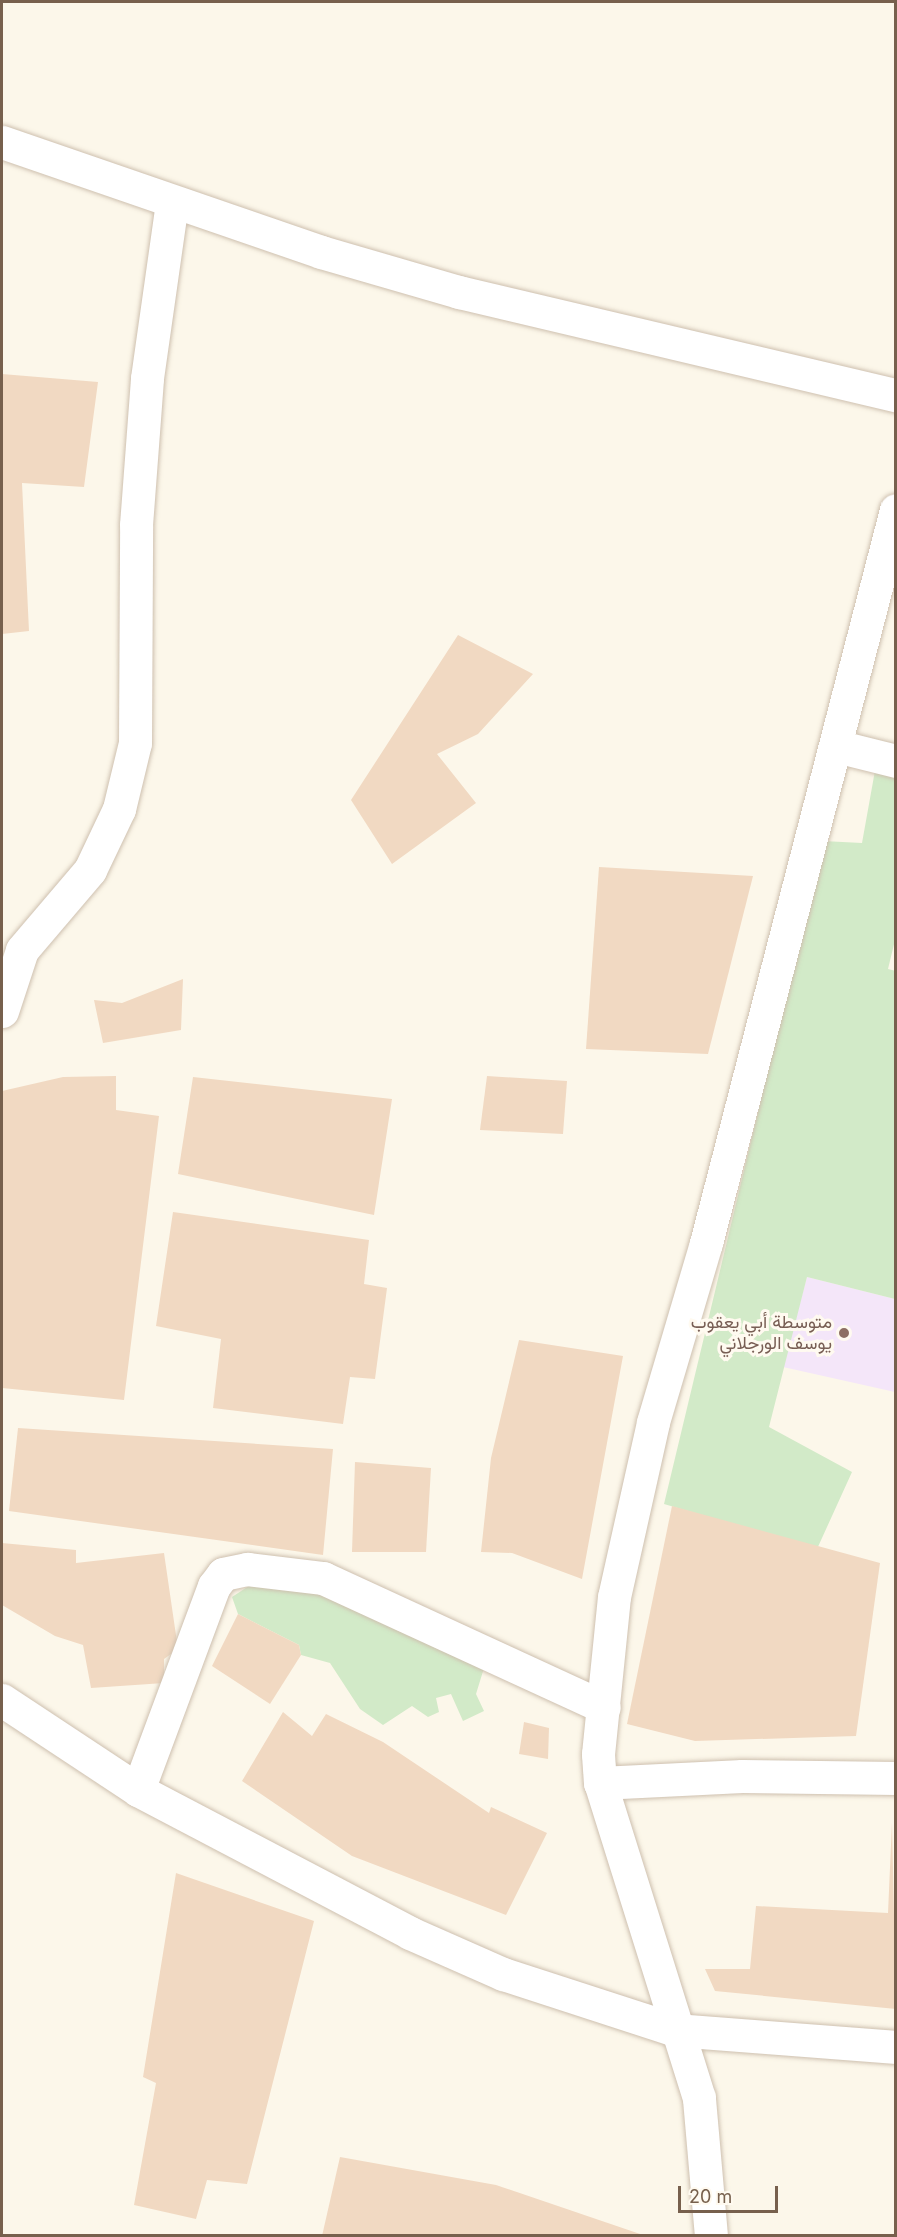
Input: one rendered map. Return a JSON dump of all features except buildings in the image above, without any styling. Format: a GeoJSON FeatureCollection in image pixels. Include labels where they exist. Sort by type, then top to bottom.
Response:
{"type":"FeatureCollection","features":[{"type":"Feature","properties":{"kind":"street"},"geometry":{"type":"LineString","coordinates":[[2,142],[172,202],[459,292],[896,395]]}},
{"type":"Feature","properties":{"kind":"street"},"geometry":{"type":"LineString","coordinates":[[2,1011],[22,950],[90,870],[119,809],[135,743],[137,514],[147,378],[172,202]]}},
{"type":"Feature","properties":{"kind":"street"},"geometry":{"type":"LineString","coordinates":[[711,2235],[699,2098],[675,2030],[600,1783],[614,1597],[653,1422],[836,746],[896,510]]}},
{"type":"Feature","properties":{"kind":"street"},"geometry":{"type":"LineString","coordinates":[[836,746],[896,761]]}},
{"type":"Feature","properties":{"kind":"street"},"geometry":{"type":"LineString","coordinates":[[138,1790],[214,1586],[223,1574],[247,1569],[322,1578],[604,1707]]}},
{"type":"Feature","properties":{"kind":"street"},"geometry":{"type":"LineString","coordinates":[[2,1700],[138,1790],[420,1938],[503,1974],[675,2030],[896,2047]]}},
{"type":"Feature","properties":{"kind":"street"},"geometry":{"type":"LineString","coordinates":[[600,1783],[742,1776],[896,1778]]}},
{"type":"Feature","properties":{"kind":"shaded area","name":"متوسطة أبي يعقوب يوسف الورجلاني"},"geometry":{"type":"Polygon","coordinates":[[[807,1277],[895,1299],[895,1392],[783,1367],[807,1277]]]}},
{"type":"Feature","properties":{"kind":"green space"},"geometry":{"type":"Polygon","coordinates":[[[876,765],[896,771],[896,936],[888,969],[896,971],[895,1299],[807,1277],[769,1427],[852,1472],[817,1549],[664,1504],[823,841],[862,843],[876,765]]]}},
{"type":"Feature","properties":{"kind":"green space"},"geometry":{"type":"Polygon","coordinates":[[[276,1568],[484,1668],[476,1694],[484,1711],[463,1721],[451,1694],[436,1698],[439,1712],[428,1717],[412,1706],[383,1725],[360,1709],[330,1663],[301,1655],[299,1645],[238,1614],[232,1597],[276,1568]]]}},
{"type":"Feature","properties":{"kind":"place","name":"متوسطة أبي يعقوب يوسف الورجلاني"},"geometry":{"type":"Point","coordinates":[844,1333]}}]}
